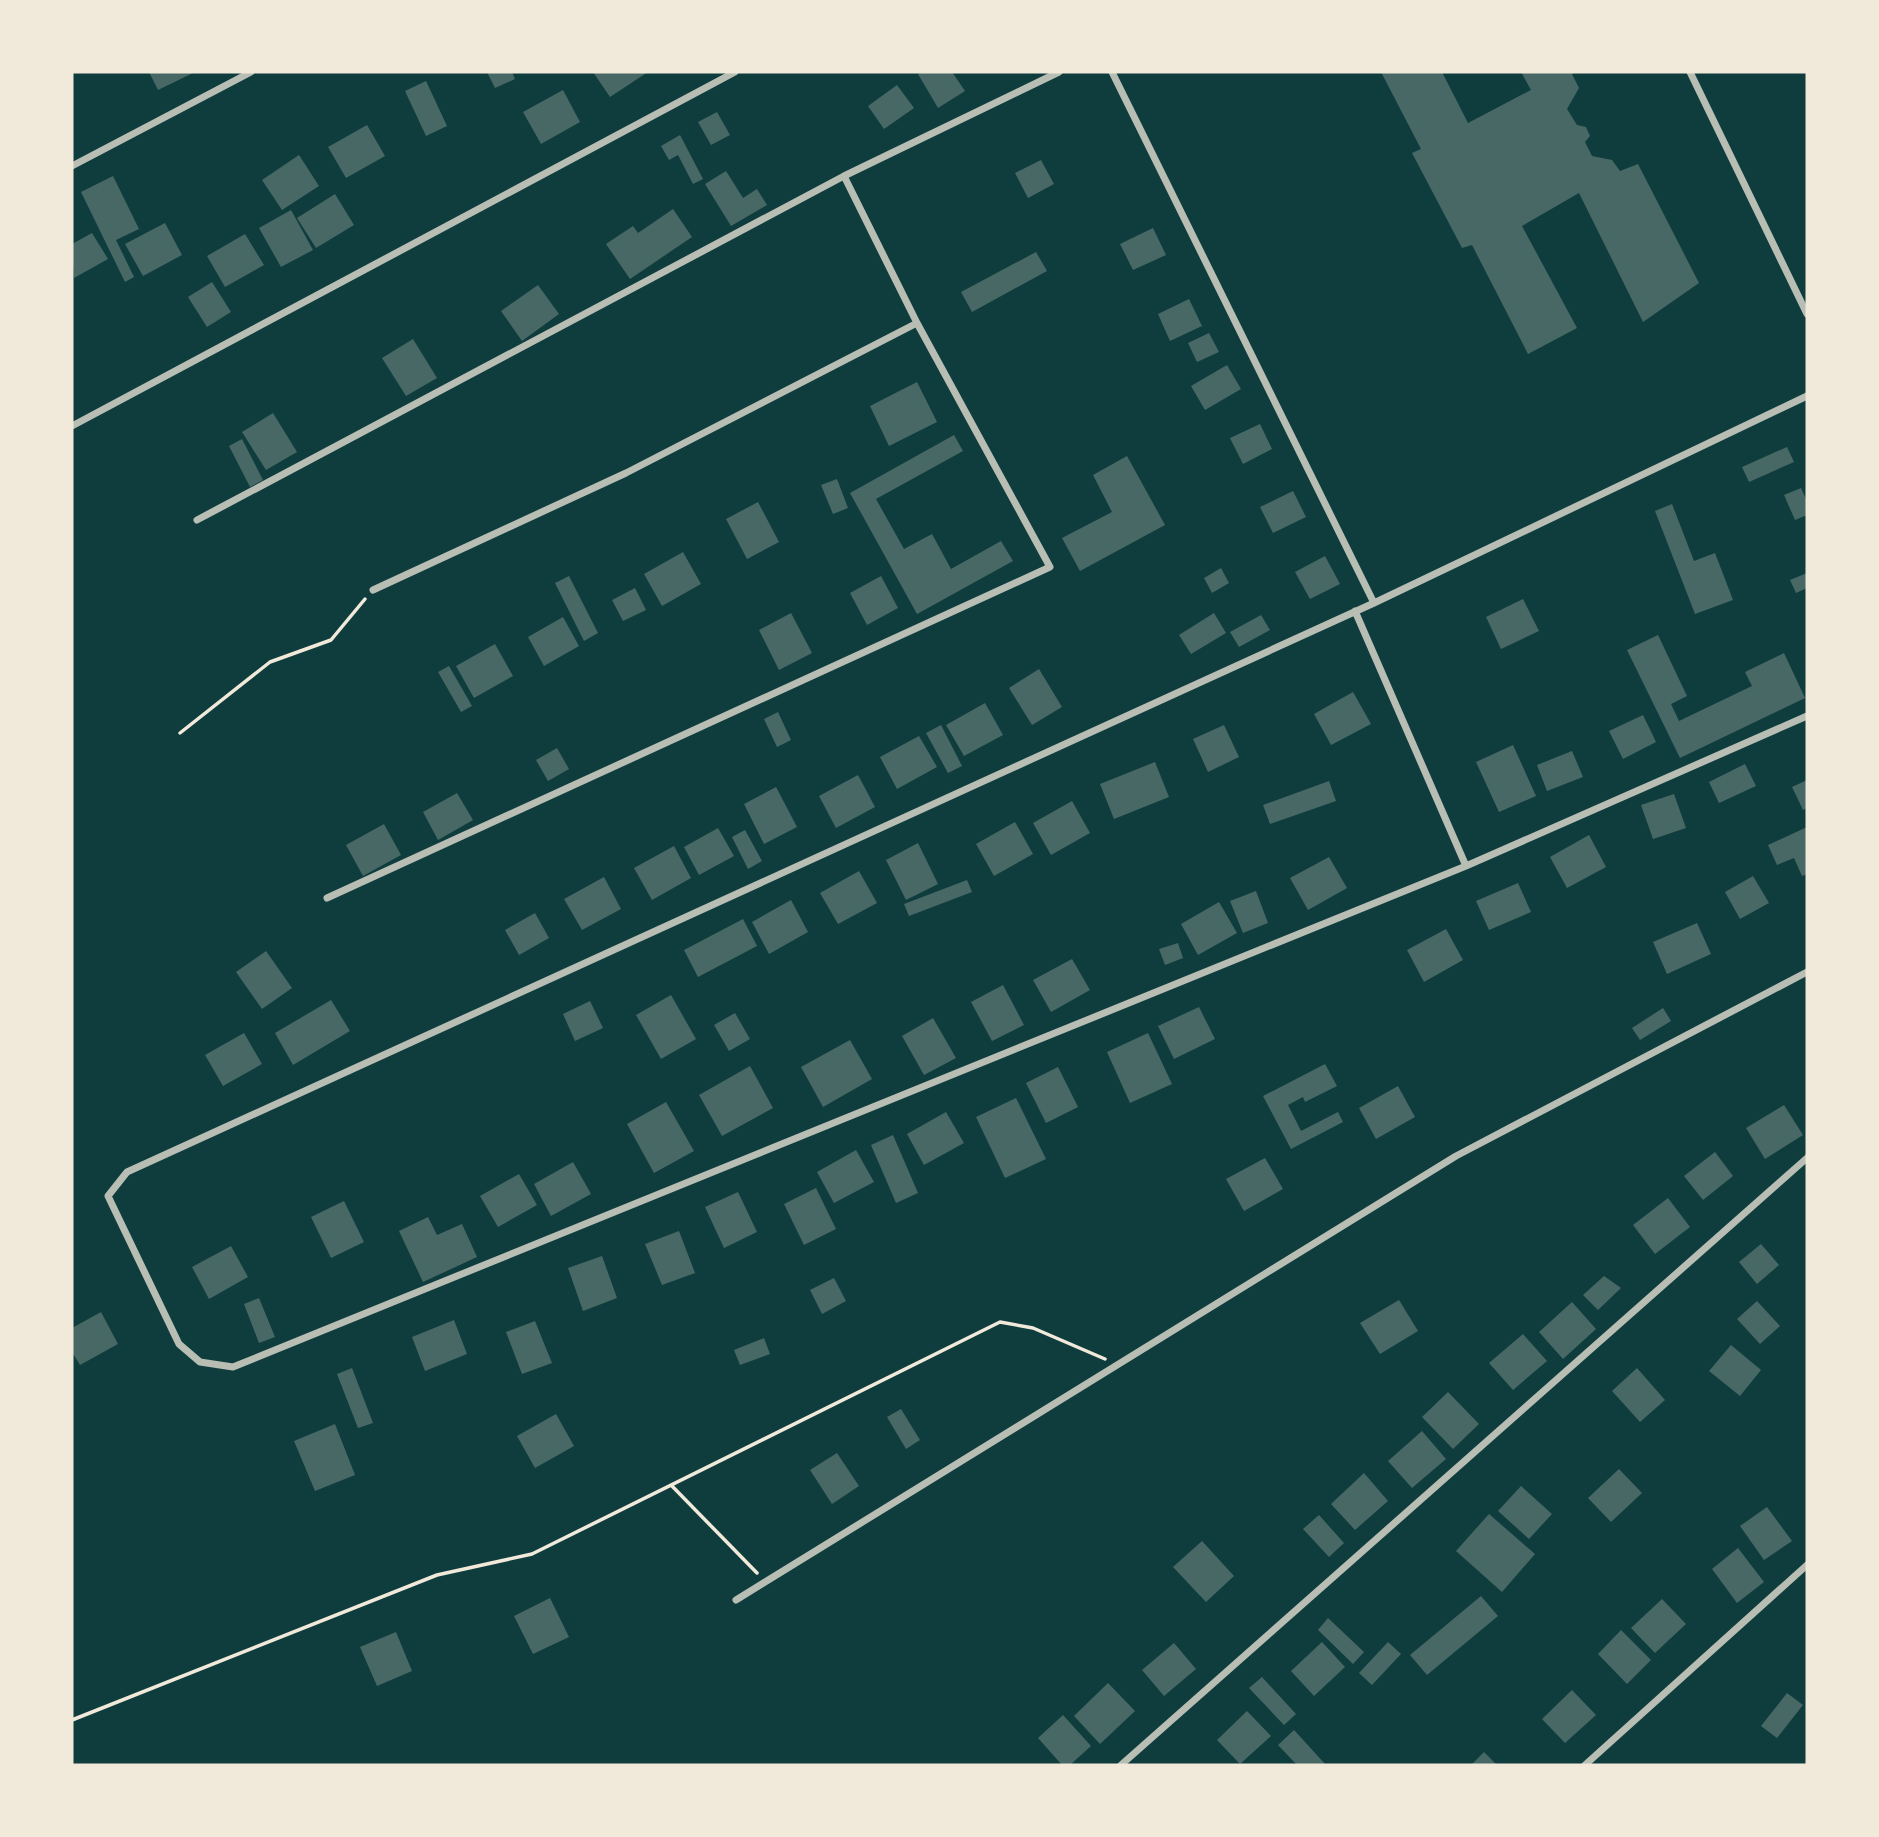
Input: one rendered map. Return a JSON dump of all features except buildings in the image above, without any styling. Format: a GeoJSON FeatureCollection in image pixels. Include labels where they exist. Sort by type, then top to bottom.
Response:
{"type":"FeatureCollection","features":[{"type":"Feature","properties":{"kind":"street"},"geometry":{"type":"LineString","coordinates":[[72,166],[251,72]]}},
{"type":"Feature","properties":{"kind":"street"},"geometry":{"type":"LineString","coordinates":[[72,426],[736,72]]}},
{"type":"Feature","properties":{"kind":"street"},"geometry":{"type":"LineString","coordinates":[[197,520],[844,176],[1059,72]]}},
{"type":"Feature","properties":{"kind":"street"},"geometry":{"type":"LineString","coordinates":[[1112,72],[1374,603]]}},
{"type":"Feature","properties":{"kind":"street"},"geometry":{"type":"LineString","coordinates":[[1690,72],[1807,314]]}},
{"type":"Feature","properties":{"kind":"street"},"geometry":{"type":"LineString","coordinates":[[327,898],[1050,567],[917,323],[844,176]]}},
{"type":"Feature","properties":{"kind":"street"},"geometry":{"type":"LineString","coordinates":[[373,590],[626,473],[917,323]]}},
{"type":"Feature","properties":{"kind":"street"},"geometry":{"type":"LineString","coordinates":[[1807,396],[1374,603],[127,1172],[108,1196],[179,1344],[200,1362],[233,1367],[1466,866],[1807,716]]}},
{"type":"Feature","properties":{"kind":"street"},"geometry":{"type":"LineString","coordinates":[[1355,611],[1466,866]]}},
{"type":"Feature","properties":{"kind":"street"},"geometry":{"type":"LineString","coordinates":[[736,1600],[1456,1156],[1807,972]]}},
{"type":"Feature","properties":{"kind":"street"},"geometry":{"type":"LineString","coordinates":[[1121,1765],[1807,1158]]}},
{"type":"Feature","properties":{"kind":"street"},"geometry":{"type":"LineString","coordinates":[[1585,1765],[1807,1565]]}},
{"type":"Feature","properties":{"kind":"path"},"geometry":{"type":"LineString","coordinates":[[180,733],[270,662],[331,640],[373,590]]}},
{"type":"Feature","properties":{"kind":"path"},"geometry":{"type":"LineString","coordinates":[[72,1720],[437,1575],[532,1553],[1000,1322],[1033,1328],[1119,1364]]}},
{"type":"Feature","properties":{"kind":"path"},"geometry":{"type":"LineString","coordinates":[[671,1485],[766,1582]]}}]}
